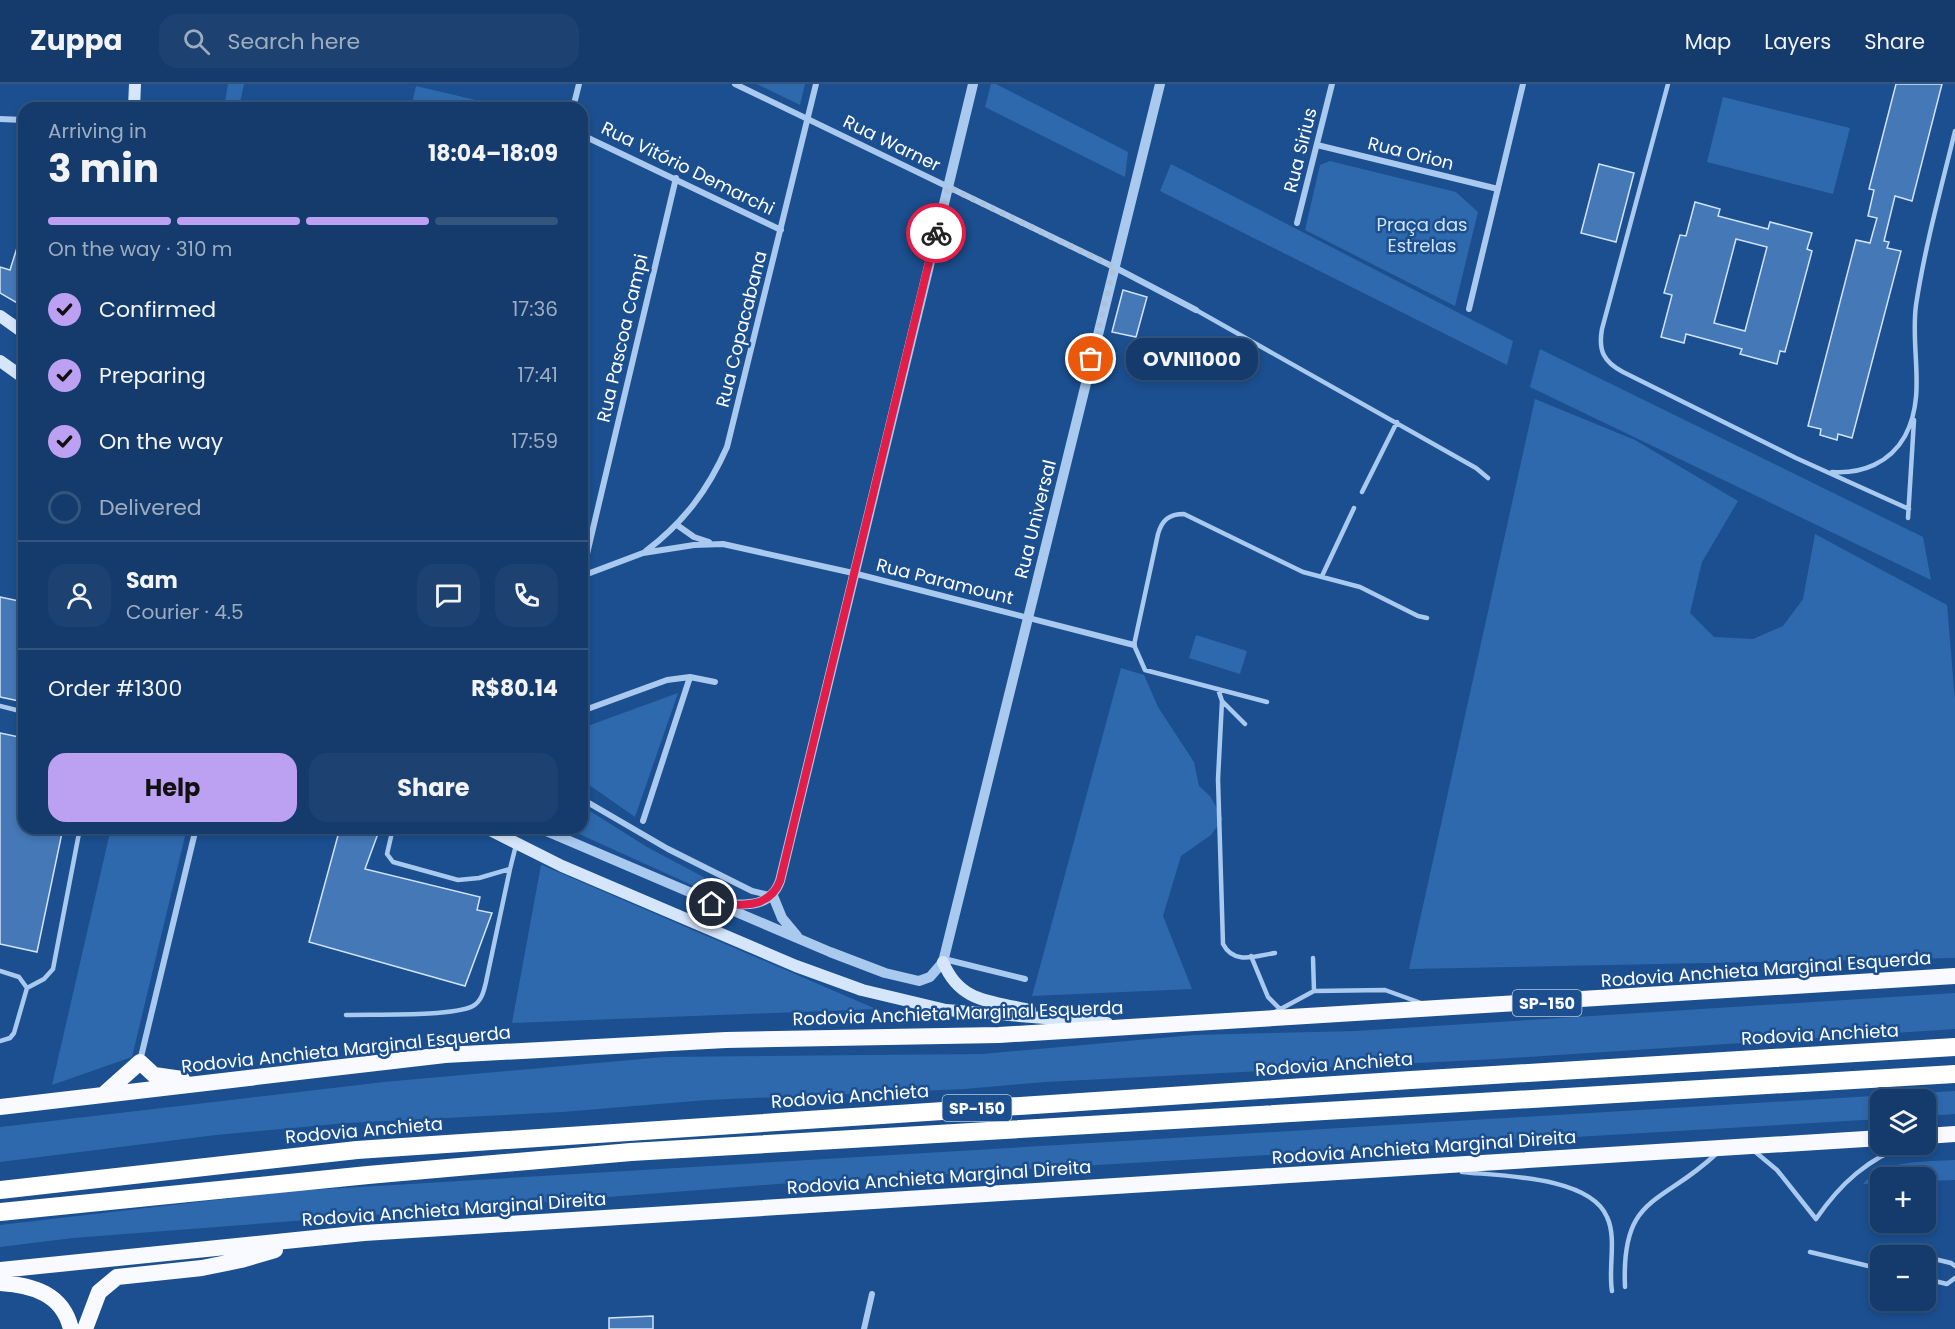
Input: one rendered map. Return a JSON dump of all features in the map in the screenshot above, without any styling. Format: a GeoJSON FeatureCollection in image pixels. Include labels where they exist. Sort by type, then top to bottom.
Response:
{"type":"FeatureCollection","features":[{"type":"Feature","properties":{"kind":"highway","name":"Rodovia Anchieta Marginal Esquerda"},"geometry":{"type":"LineString","coordinates":[[0,1107],[445,1055],[726,1040],[999,1035],[1138,1026],[1274,1013],[1434,1010],[1955,976]]}},
{"type":"Feature","properties":{"kind":"highway","name":"Rodovia Anchieta"},"geometry":{"type":"LineString","coordinates":[[0,1190],[369,1149],[1375,1082],[1955,1047]]}},
{"type":"Feature","properties":{"kind":"highway"},"geometry":{"type":"LineString","coordinates":[[102,1096],[140,1062],[154,1075],[207,1083]]}},
{"type":"Feature","properties":{"kind":"highway","name":"SP-150"},"geometry":{"type":"LineString","coordinates":[[0,1212],[368,1175],[631,1152],[1955,1074]]}},
{"type":"Feature","properties":{"kind":"highway","name":"Rodovia Anchieta Marginal Direita"},"geometry":{"type":"LineString","coordinates":[[0,1270],[364,1233],[1870,1139]]}},
{"type":"Feature","properties":{"kind":"highway"},"geometry":{"type":"LineString","coordinates":[[85,1329],[99,1292],[117,1277],[241,1260],[307,1239]]}},
{"type":"Feature","properties":{"kind":"highway"},"geometry":{"type":"LineString","coordinates":[[0,1283],[47,1294],[59,1302],[67,1314],[71,1329]]}},
{"type":"Feature","properties":{"kind":"main road"},"geometry":{"type":"LineString","coordinates":[[134,102],[135,84]]}},
{"type":"Feature","properties":{"kind":"main road"},"geometry":{"type":"LineString","coordinates":[[0,316],[18,329]]}},
{"type":"Feature","properties":{"kind":"main road"},"geometry":{"type":"LineString","coordinates":[[0,361],[18,374]]}},
{"type":"Feature","properties":{"kind":"main road"},"geometry":{"type":"LineString","coordinates":[[497,834],[516,845],[796,966],[862,990],[904,1002],[946,1010],[1138,1026]]}},
{"type":"Feature","properties":{"kind":"main road"},"geometry":{"type":"LineString","coordinates":[[943,960],[951,980],[969,994],[1069,1019]]}},
{"type":"Feature","properties":{"kind":"street"},"geometry":{"type":"LineString","coordinates":[[574,102],[579,84]]}},
{"type":"Feature","properties":{"kind":"street","name":"Rua Warner"},"geometry":{"type":"LineString","coordinates":[[735,84],[1114,267],[1196,310]]}},
{"type":"Feature","properties":{"kind":"street","name":"Rua Copacabana"},"geometry":{"type":"LineString","coordinates":[[643,553],[677,525],[700,499],[727,447],[816,84]]}},
{"type":"Feature","properties":{"kind":"street"},"geometry":{"type":"LineString","coordinates":[[712,904],[752,904],[773,896],[780,881],[973,84]]}},
{"type":"Feature","properties":{"kind":"street","name":"Rua Universal"},"geometry":{"type":"LineString","coordinates":[[943,960],[1161,84]]}},
{"type":"Feature","properties":{"kind":"street","name":"Rua Sirius"},"geometry":{"type":"LineString","coordinates":[[1297,223],[1332,84]]}},
{"type":"Feature","properties":{"kind":"street"},"geometry":{"type":"LineString","coordinates":[[1469,309],[1522,84]]}},
{"type":"Feature","properties":{"kind":"street"},"geometry":{"type":"LineString","coordinates":[[0,118],[18,120]]}},
{"type":"Feature","properties":{"kind":"street","name":"Rua Vitório Demarchi"},"geometry":{"type":"LineString","coordinates":[[588,138],[781,230]]}},
{"type":"Feature","properties":{"kind":"street","name":"Rua Orion"},"geometry":{"type":"LineString","coordinates":[[1317,145],[1498,189]]}},
{"type":"Feature","properties":{"kind":"street","name":"Rua Pascoa Campi"},"geometry":{"type":"LineString","coordinates":[[588,551],[676,178]]}},
{"type":"Feature","properties":{"kind":"street","name":"Rua Paramount"},"geometry":{"type":"LineString","coordinates":[[677,525],[694,537],[712,544]]}},
{"type":"Feature","properties":{"kind":"street","name":"Rua Paramount"},"geometry":{"type":"LineString","coordinates":[[588,574],[643,553],[712,544],[732,546],[853,573],[1134,645]]}},
{"type":"Feature","properties":{"kind":"street"},"geometry":{"type":"LineString","coordinates":[[644,821],[690,677]]}},
{"type":"Feature","properties":{"kind":"street"},"geometry":{"type":"LineString","coordinates":[[588,709],[667,680],[690,677],[715,682]]}},
{"type":"Feature","properties":{"kind":"street"},"geometry":{"type":"LineString","coordinates":[[588,802],[668,849],[752,891],[773,896]]}},
{"type":"Feature","properties":{"kind":"street"},"geometry":{"type":"LineString","coordinates":[[140,1062],[195,834]]}},
{"type":"Feature","properties":{"kind":"street"},"geometry":{"type":"LineString","coordinates":[[553,834],[712,904],[906,980],[919,981],[930,977],[943,960],[1025,979]]}},
{"type":"Feature","properties":{"kind":"street"},"geometry":{"type":"LineString","coordinates":[[773,896],[782,918],[801,939]]}},
{"type":"Feature","properties":{"kind":"street"},"geometry":{"type":"LineString","coordinates":[[864,1329],[872,1294]]}},
{"type":"Feature","properties":{"kind":"lane"},"geometry":{"type":"LineString","coordinates":[[1668,84],[1602,329],[1599,342],[1603,356],[1611,365],[1623,372],[1908,509]]}},
{"type":"Feature","properties":{"kind":"lane"},"geometry":{"type":"LineString","coordinates":[[1908,518],[1917,394],[1916,307],[1933,215],[1955,131]]}},
{"type":"Feature","properties":{"kind":"lane"},"geometry":{"type":"LineString","coordinates":[[1196,310],[1397,422],[1476,468],[1488,478]]}},
{"type":"Feature","properties":{"kind":"lane"},"geometry":{"type":"LineString","coordinates":[[1829,472],[1856,472],[1881,462],[1899,445],[1914,414]]}},
{"type":"Feature","properties":{"kind":"lane"},"geometry":{"type":"LineString","coordinates":[[1362,492],[1397,422]]}},
{"type":"Feature","properties":{"kind":"lane"},"geometry":{"type":"LineString","coordinates":[[1322,576],[1354,508]]}},
{"type":"Feature","properties":{"kind":"lane"},"geometry":{"type":"LineString","coordinates":[[1267,702],[1145,670],[1134,645],[1160,528],[1168,517],[1175,514],[1193,518],[1303,572],[1360,587],[1426,618]]}},
{"type":"Feature","properties":{"kind":"lane"},"geometry":{"type":"LineString","coordinates":[[1218,689],[1222,701],[1218,779],[1223,944],[1228,953],[1236,958],[1275,953]]}},
{"type":"Feature","properties":{"kind":"lane"},"geometry":{"type":"LineString","coordinates":[[1222,701],[1245,724]]}},
{"type":"Feature","properties":{"kind":"lane"},"geometry":{"type":"LineString","coordinates":[[0,706],[18,710]]}},
{"type":"Feature","properties":{"kind":"lane"},"geometry":{"type":"LineString","coordinates":[[0,1041],[10,1038],[14,1033],[27,988],[44,979],[53,969],[79,834]]}},
{"type":"Feature","properties":{"kind":"lane"},"geometry":{"type":"LineString","coordinates":[[392,834],[387,854],[393,862],[458,880],[479,878],[510,869]]}},
{"type":"Feature","properties":{"kind":"lane"},"geometry":{"type":"LineString","coordinates":[[346,1015],[442,1012],[473,1006],[482,998],[516,845]]}},
{"type":"Feature","properties":{"kind":"lane"},"geometry":{"type":"LineString","coordinates":[[1251,956],[1274,1013],[1314,991],[1385,990],[1404,995],[1434,1010]]}},
{"type":"Feature","properties":{"kind":"lane"},"geometry":{"type":"LineString","coordinates":[[1312,958],[1314,991]]}},
{"type":"Feature","properties":{"kind":"lane"},"geometry":{"type":"LineString","coordinates":[[0,972],[19,977],[27,988]]}},
{"type":"Feature","properties":{"kind":"lane"},"geometry":{"type":"LineString","coordinates":[[1748,1146],[1777,1170],[1816,1220],[1850,1176],[1882,1155]]}},
{"type":"Feature","properties":{"kind":"lane"},"geometry":{"type":"LineString","coordinates":[[1625,1287],[1626,1243],[1641,1210],[1652,1199],[1706,1164],[1724,1147]]}},
{"type":"Feature","properties":{"kind":"lane"},"geometry":{"type":"LineString","coordinates":[[1418,1167],[1550,1182],[1575,1190],[1592,1200],[1608,1218],[1612,1290]]}},
{"type":"Feature","properties":{"kind":"lane"},"geometry":{"type":"LineString","coordinates":[[1810,1252],[1870,1266]]}},
{"type":"Feature","properties":{"kind":"lane"},"geometry":{"type":"LineString","coordinates":[[1936,1259],[1955,1266]]}},
{"type":"Feature","properties":{"kind":"lane"},"geometry":{"type":"LineString","coordinates":[[1936,1281],[1947,1284],[1955,1278]]}},
{"type":"Feature","properties":{"kind":"green space"},"geometry":{"type":"Polygon","coordinates":[[[228,84],[244,84],[240,102],[225,102],[228,84]]]}},
{"type":"Feature","properties":{"kind":"green space"},"geometry":{"type":"Polygon","coordinates":[[[757,84],[805,84],[800,105],[757,84]]]}},
{"type":"Feature","properties":{"kind":"green space"},"geometry":{"type":"Polygon","coordinates":[[[991,84],[996,84],[1128,152],[1125,177],[985,107],[991,84]]]}},
{"type":"Feature","properties":{"kind":"green space"},"geometry":{"type":"Polygon","coordinates":[[[416,86],[480,101],[480,102],[412,102],[416,86]]]}},
{"type":"Feature","properties":{"kind":"green space"},"geometry":{"type":"Polygon","coordinates":[[[1723,97],[1850,128],[1833,194],[1707,162],[1723,97]]]}},
{"type":"Feature","properties":{"kind":"green space","name":"Praça das Estrelas"},"geometry":{"type":"Polygon","coordinates":[[[1330,161],[1456,192],[1478,212],[1455,306],[1305,230],[1320,165],[1330,161]]]}},
{"type":"Feature","properties":{"kind":"green space"},"geometry":{"type":"Polygon","coordinates":[[[1171,164],[1513,341],[1507,365],[1160,191],[1171,164]]]}},
{"type":"Feature","properties":{"kind":"green space"},"geometry":{"type":"Polygon","coordinates":[[[1540,349],[1923,537],[1931,580],[1530,387],[1540,349]]]}},
{"type":"Feature","properties":{"kind":"green space"},"geometry":{"type":"Polygon","coordinates":[[[1535,399],[1635,440],[1738,501],[1702,562],[1690,613],[1714,637],[1753,639],[1783,626],[1803,599],[1815,534],[1947,605],[1955,700],[1955,958],[1409,969],[1535,399]]]}},
{"type":"Feature","properties":{"kind":"green space"},"geometry":{"type":"Polygon","coordinates":[[[1196,635],[1247,651],[1240,674],[1189,658],[1196,635]]]}},
{"type":"Feature","properties":{"kind":"green space"},"geometry":{"type":"Polygon","coordinates":[[[1121,668],[1144,675],[1158,707],[1194,762],[1199,786],[1210,796],[1223,819],[1211,835],[1181,856],[1163,916],[1192,989],[1032,996],[1121,668]]]}},
{"type":"Feature","properties":{"kind":"green space"},"geometry":{"type":"Polygon","coordinates":[[[678,693],[635,817],[588,784],[588,726],[678,693]]]}},
{"type":"Feature","properties":{"kind":"green space"},"geometry":{"type":"Polygon","coordinates":[[[588,810],[647,847],[709,880],[705,891],[579,834],[588,834],[588,810]]]}},
{"type":"Feature","properties":{"kind":"green space"},"geometry":{"type":"Polygon","coordinates":[[[110,834],[186,834],[132,1057],[52,1085],[110,834]]]}},
{"type":"Feature","properties":{"kind":"green space"},"geometry":{"type":"Polygon","coordinates":[[[542,865],[876,1009],[512,1023],[542,865]]]}},
{"type":"Feature","properties":{"kind":"green space"},"geometry":{"type":"Polygon","coordinates":[[[1955,993],[1955,1029],[1496,1059],[1045,1082],[965,1089],[707,1100],[562,1112],[347,1123],[216,1135],[0,1162],[0,1127],[384,1082],[664,1057],[982,1054],[1194,1035],[1355,1031],[1955,993]]]}},
{"type":"Feature","properties":{"kind":"green space"},"geometry":{"type":"Polygon","coordinates":[[[1955,1091],[1955,1114],[1936,1115],[1936,1092],[1955,1091]]]}},
{"type":"Feature","properties":{"kind":"green space"},"geometry":{"type":"Polygon","coordinates":[[[1870,1096],[1870,1120],[790,1183],[73,1238],[0,1247],[0,1225],[293,1191],[1870,1096]]]}},
{"type":"Feature","properties":{"kind":"green space"},"geometry":{"type":"Polygon","coordinates":[[[1955,1160],[1955,1180],[1936,1181],[1936,1167],[1890,1167],[1919,1162],[1955,1160]]]}},
{"type":"Feature","properties":{"kind":"green space"},"geometry":{"type":"Polygon","coordinates":[[[1870,1177],[1870,1184],[1863,1184],[1870,1177]]]}},
{"type":"Feature","properties":{"kind":"building"},"geometry":{"type":"Polygon","coordinates":[[[1896,84],[1942,84],[1912,201],[1895,196],[1884,241],[1889,242],[1887,248],[1901,251],[1852,438],[1838,434],[1837,440],[1820,435],[1821,429],[1808,426],[1856,240],[1870,243],[1877,218],[1868,216],[1874,190],[1869,189],[1896,84]]]}},
{"type":"Feature","properties":{"kind":"building"},"geometry":{"type":"Polygon","coordinates":[[[1599,164],[1634,173],[1616,242],[1581,233],[1599,164]]]}},
{"type":"Feature","properties":{"kind":"building"},"geometry":{"type":"Polygon","coordinates":[[[1695,202],[1720,209],[1718,216],[1768,229],[1770,222],[1812,233],[1807,249],[1812,251],[1785,352],[1780,351],[1777,364],[1740,354],[1742,349],[1686,334],[1684,343],[1661,337],[1672,295],[1664,293],[1680,235],[1686,236],[1695,202]],[[1736,239],[1714,323],[1745,331],[1767,247],[1736,239]]]}},
{"type":"Feature","properties":{"kind":"building"},"geometry":{"type":"Polygon","coordinates":[[[18,245],[18,304],[0,293],[0,267],[10,270],[18,245]]]}},
{"type":"Feature","properties":{"kind":"building"},"geometry":{"type":"Polygon","coordinates":[[[1123,290],[1147,297],[1136,337],[1112,332],[1123,290]]]}},
{"type":"Feature","properties":{"kind":"building"},"geometry":{"type":"Polygon","coordinates":[[[0,597],[18,601],[18,701],[0,697],[0,597]]]}},
{"type":"Feature","properties":{"kind":"building"},"geometry":{"type":"Polygon","coordinates":[[[0,733],[18,737],[18,834],[62,834],[37,952],[0,944],[0,733]]]}},
{"type":"Feature","properties":{"kind":"building"},"geometry":{"type":"Polygon","coordinates":[[[338,834],[378,834],[365,869],[480,897],[477,910],[492,913],[465,986],[309,942],[338,834]]]}},
{"type":"Feature","properties":{"kind":"building"},"geometry":{"type":"Polygon","coordinates":[[[653,1316],[653,1329],[609,1329],[609,1318],[653,1316]]]}},
{"type":"Feature","properties":{"kind":"way so far"},"geometry":{"type":"LineString","coordinates":[[936,233],[948,187],[1114,267],[1091,359]]}},
{"type":"Feature","properties":{"kind":"place","name":"OVNI1000"},"geometry":{"type":"Point","coordinates":[1091,359]}},
{"type":"Feature","properties":{"kind":"route"},"geometry":{"type":"LineString","coordinates":[[712,904],[743,905],[762,902],[773,896],[777,890],[936,233]]}}]}
